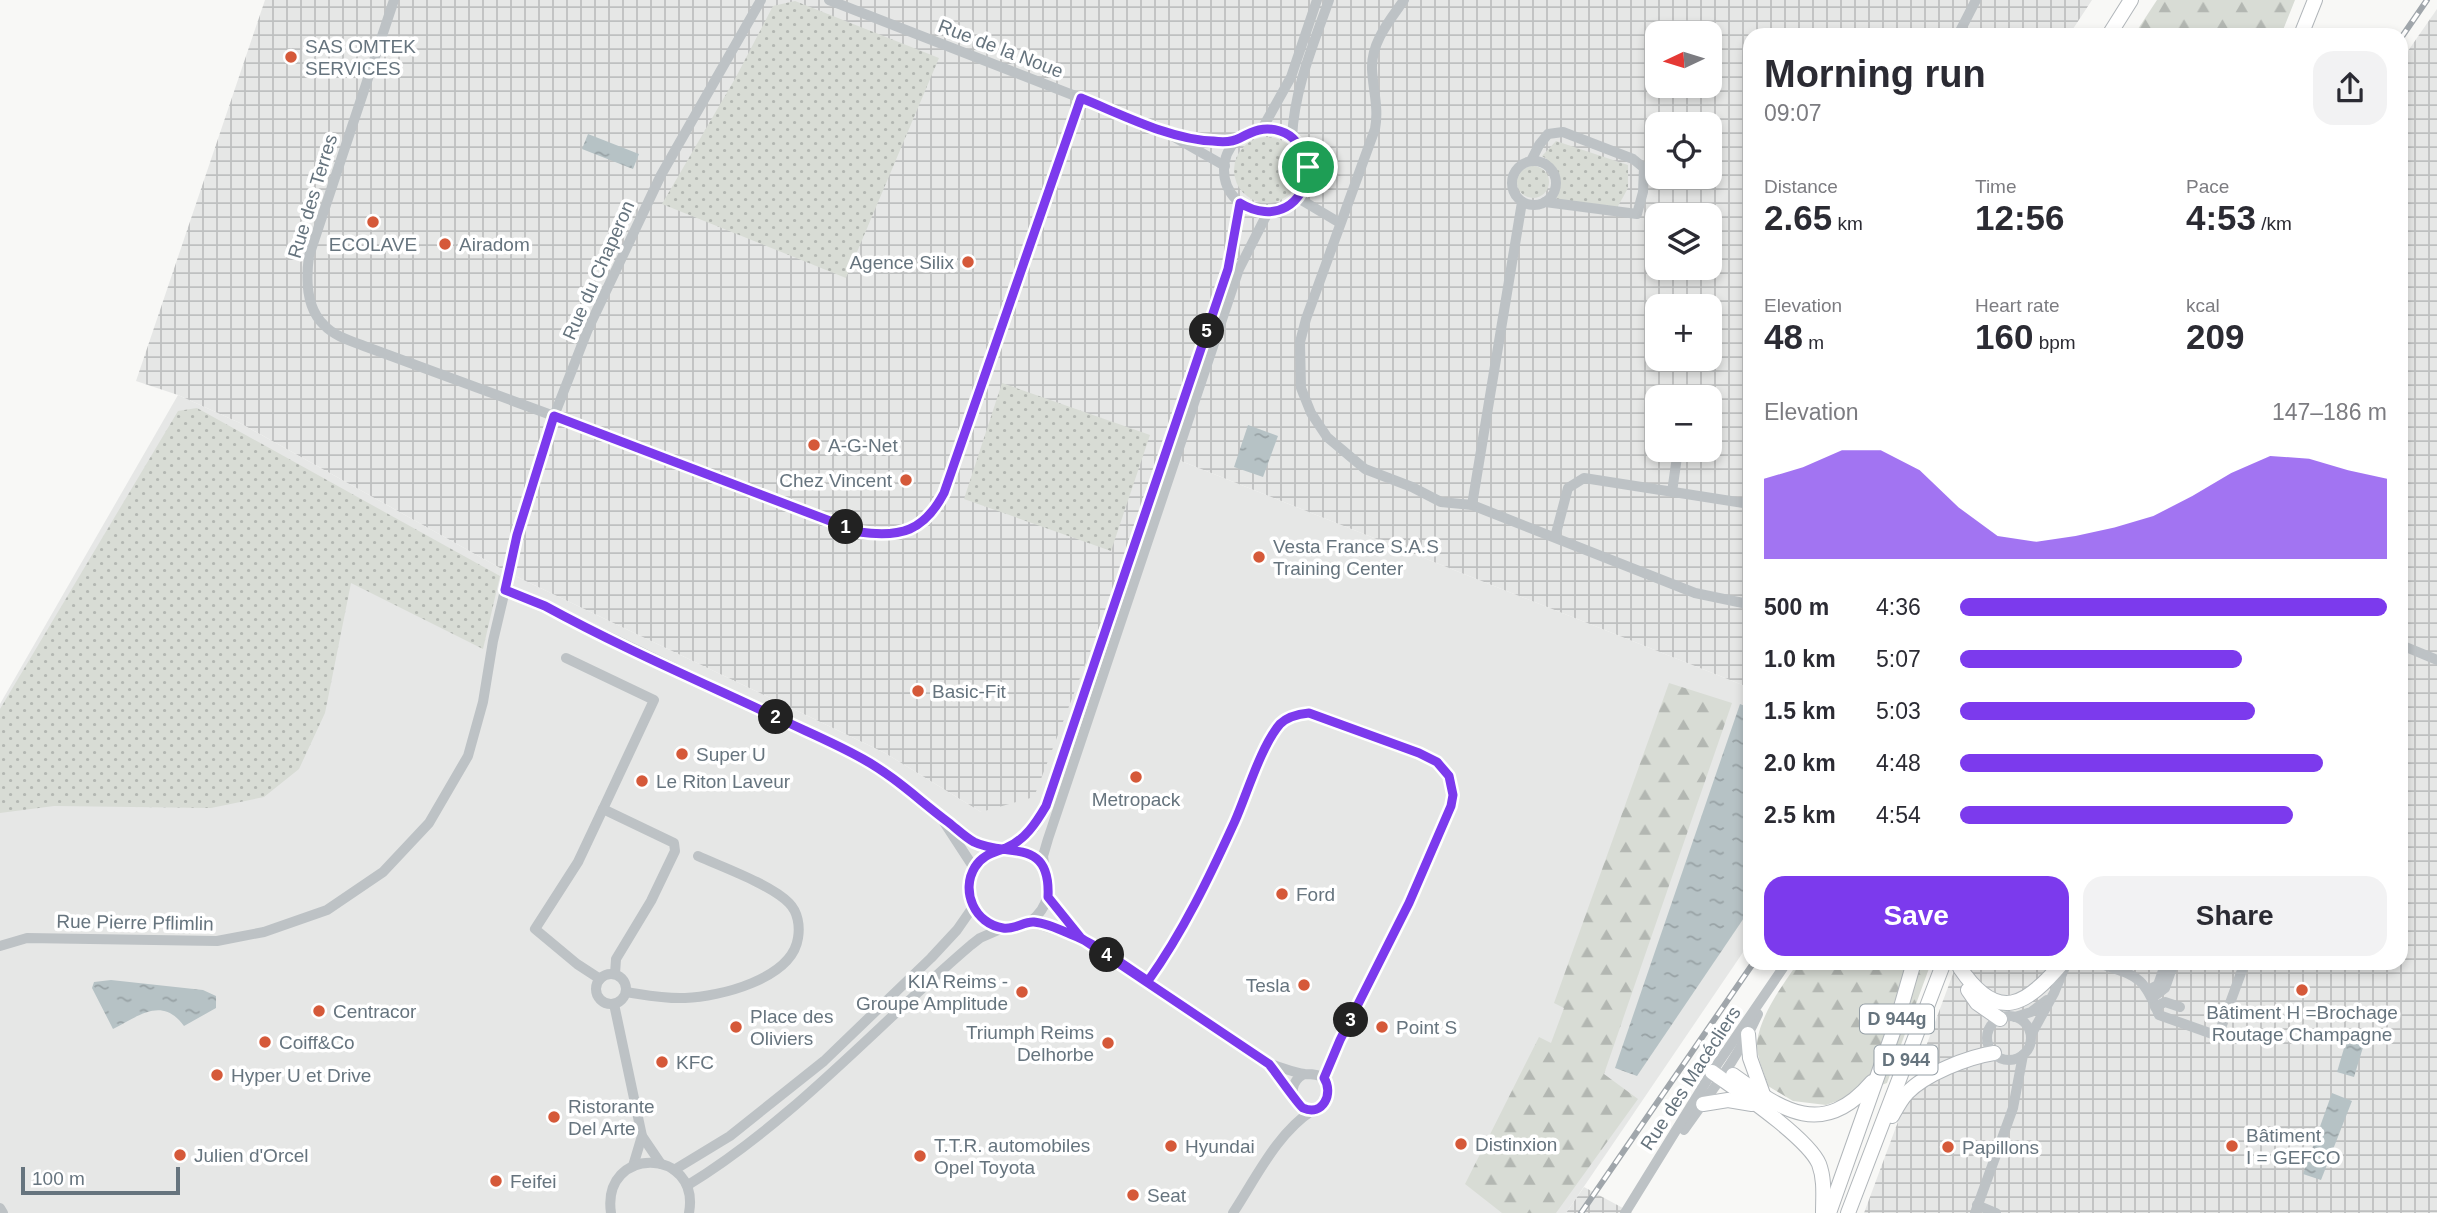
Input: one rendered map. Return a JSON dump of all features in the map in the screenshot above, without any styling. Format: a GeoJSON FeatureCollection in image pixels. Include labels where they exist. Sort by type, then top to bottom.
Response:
{"type":"FeatureCollection","features":[{"type":"Feature","properties":{"kind":"main road"},"geometry":{"type":"LineString","coordinates":[[2113,28],[2131,0]]}},
{"type":"Feature","properties":{"kind":"main road"},"geometry":{"type":"LineString","coordinates":[[2304,28],[2315,0]]}},
{"type":"Feature","properties":{"kind":"main road","name":"D 944g"},"geometry":{"type":"LineString","coordinates":[[1879,1075],[1912,970]]}},
{"type":"Feature","properties":{"kind":"main road","name":"D 944"},"geometry":{"type":"LineString","coordinates":[[1848,1213],[1941,970]]}},
{"type":"Feature","properties":{"kind":"main road"},"geometry":{"type":"LineString","coordinates":[[1961,970],[1965,985],[1977,1003],[2008,1018]]}},
{"type":"Feature","properties":{"kind":"main road"},"geometry":{"type":"LineString","coordinates":[[1964,970],[1982,994],[1998,1003],[2007,1003],[2025,998],[2057,970]]}},
{"type":"Feature","properties":{"kind":"main road"},"geometry":{"type":"LineString","coordinates":[[1748,1034],[1750,1058],[1761,1101]]}},
{"type":"Feature","properties":{"kind":"main road"},"geometry":{"type":"LineString","coordinates":[[1869,1157],[1906,1094],[1922,1080],[1975,1057],[1998,1056]]}},
{"type":"Feature","properties":{"kind":"main road"},"geometry":{"type":"LineString","coordinates":[[1719,1071],[1761,1101],[1814,1155],[1823,1180],[1823,1213]]}},
{"type":"Feature","properties":{"kind":"main road"},"geometry":{"type":"LineString","coordinates":[[1703,1104],[1728,1100],[1761,1101],[1796,1114],[1814,1115],[1831,1112],[1850,1103],[1879,1075]]}},
{"type":"Feature","properties":{"kind":"main road","name":"D 944"},"geometry":{"type":"LineString","coordinates":[[1829,1213],[1879,1075]]}},
{"type":"Feature","properties":{"kind":"street","name":"Rue des Terres"},"geometry":{"type":"LineString","coordinates":[[394,0],[309,256],[306,274],[308,291],[315,312],[324,325],[342,337],[859,532],[880,535],[900,534],[920,525],[935,510],[944,493],[1081,98]]}},
{"type":"Feature","properties":{"kind":"street","name":"Rue du Chaperon"},"geometry":{"type":"LineString","coordinates":[[509,573],[517,535],[554,416],[593,320],[661,175],[761,0]]}},
{"type":"Feature","properties":{"kind":"street","name":"Rue de la Noue"},"geometry":{"type":"LineString","coordinates":[[829,0],[1160,129]]}},
{"type":"Feature","properties":{"kind":"street"},"geometry":{"type":"LineString","coordinates":[[1262,129],[1291,77],[1317,0]]}},
{"type":"Feature","properties":{"kind":"street"},"geometry":{"type":"LineString","coordinates":[[1293,138],[1293,120],[1302,78],[1329,0]]}},
{"type":"Feature","properties":{"kind":"street"},"geometry":{"type":"LineString","coordinates":[[1404,0],[1375,47],[1372,69],[1377,117],[1300,342],[1301,388],[1311,413],[1327,437],[1365,469],[1412,487],[1441,502],[1472,505],[1695,593],[1743,603]]}},
{"type":"Feature","properties":{"kind":"street"},"geometry":{"type":"LineString","coordinates":[[1962,28],[1976,0]]}},
{"type":"Feature","properties":{"kind":"street"},"geometry":{"type":"LineString","coordinates":[[1160,129],[1203,141],[1238,139]]}},
{"type":"Feature","properties":{"kind":"street"},"geometry":{"type":"LineString","coordinates":[[1160,129],[1225,166]]}},
{"type":"Feature","properties":{"kind":"street"},"geometry":{"type":"LineString","coordinates":[[1262,129],[1277,130],[1293,138],[1305,156],[1308,167],[1307,178],[1298,198],[1279,210],[1268,212],[1258,211],[1240,203],[1228,186],[1225,166],[1229,151],[1238,139],[1262,129]]}},
{"type":"Feature","properties":{"kind":"street"},"geometry":{"type":"LineString","coordinates":[[1531,161],[1548,134],[1563,132],[1633,159],[1644,168],[1643,192],[1637,214],[1545,202],[1534,205],[1522,202],[1513,191],[1513,176],[1521,165],[1531,161],[1545,164],[1554,176],[1555,190],[1545,202]]}},
{"type":"Feature","properties":{"kind":"street"},"geometry":{"type":"LineString","coordinates":[[1298,198],[1340,223]]}},
{"type":"Feature","properties":{"kind":"street"},"geometry":{"type":"LineString","coordinates":[[1472,505],[1522,202]]}},
{"type":"Feature","properties":{"kind":"street"},"geometry":{"type":"LineString","coordinates":[[1003,928],[990,925],[980,917],[969,894],[969,881],[980,860],[1034,828],[1046,806],[1228,269],[1240,203]]}},
{"type":"Feature","properties":{"kind":"street"},"geometry":{"type":"LineString","coordinates":[[688,1185],[720,1165],[797,1104],[971,945],[1003,928],[1031,922],[1044,906],[1048,897],[1048,884],[1043,856],[1240,269],[1268,212]]}},
{"type":"Feature","properties":{"kind":"street"},"geometry":{"type":"LineString","coordinates":[[1672,492],[1676,462]]}},
{"type":"Feature","properties":{"kind":"street"},"geometry":{"type":"LineString","coordinates":[[1555,537],[1568,488],[1584,478],[1743,503]]}},
{"type":"Feature","properties":{"kind":"street","name":"Rue Pierre Pflimlin"},"geometry":{"type":"LineString","coordinates":[[0,946],[27,938],[217,941],[264,932],[327,910],[383,872],[429,823],[468,756],[483,702],[493,641],[509,573]]}},
{"type":"Feature","properties":{"kind":"street"},"geometry":{"type":"LineString","coordinates":[[505,590],[545,606],[860,757],[974,842],[1029,854],[1045,872]]}},
{"type":"Feature","properties":{"kind":"street"},"geometry":{"type":"LineString","coordinates":[[2408,651],[2437,660]]}},
{"type":"Feature","properties":{"kind":"street"},"geometry":{"type":"LineString","coordinates":[[566,658],[654,699],[578,862],[535,929],[577,964],[600,979]]}},
{"type":"Feature","properties":{"kind":"street"},"geometry":{"type":"LineString","coordinates":[[1148,981],[1162,962],[1197,899],[1268,743],[1282,722],[1298,714],[1309,713],[1428,756],[1449,776],[1453,795],[1451,806],[1409,903],[1340,1040],[1324,1078]]}},
{"type":"Feature","properties":{"kind":"street"},"geometry":{"type":"LineString","coordinates":[[603,809],[674,843],[675,851],[651,901],[616,959],[615,974]]}},
{"type":"Feature","properties":{"kind":"street"},"geometry":{"type":"LineString","coordinates":[[940,816],[974,868]]}},
{"type":"Feature","properties":{"kind":"street"},"geometry":{"type":"LineString","coordinates":[[626,992],[677,998],[717,994],[747,985],[775,971],[792,955],[798,940],[798,925],[796,913],[790,904],[759,884],[698,856]]}},
{"type":"Feature","properties":{"kind":"street"},"geometry":{"type":"LineString","coordinates":[[1048,897],[1081,938]]}},
{"type":"Feature","properties":{"kind":"street"},"geometry":{"type":"LineString","coordinates":[[674,1170],[730,1136],[824,1060],[931,958],[973,907]]}},
{"type":"Feature","properties":{"kind":"street"},"geometry":{"type":"LineString","coordinates":[[1031,922],[1081,938],[1148,981],[1269,1064],[1293,1092]]}},
{"type":"Feature","properties":{"kind":"street","name":"Rue des Macécliers"},"geometry":{"type":"LineString","coordinates":[[1626,1213],[1781,970]]}},
{"type":"Feature","properties":{"kind":"street"},"geometry":{"type":"LineString","coordinates":[[1996,1213],[1976,1209],[2013,1108],[2023,1055],[2030,1046],[2031,1035],[2054,993],[2062,970]]}},
{"type":"Feature","properties":{"kind":"street"},"geometry":{"type":"LineString","coordinates":[[2116,970],[2138,979],[2152,998],[2158,1015],[2218,1036],[2242,970]]}},
{"type":"Feature","properties":{"kind":"street"},"geometry":{"type":"LineString","coordinates":[[2152,998],[2163,970]]}},
{"type":"Feature","properties":{"kind":"street"},"geometry":{"type":"LineString","coordinates":[[2152,998],[2165,988],[2171,970]]}},
{"type":"Feature","properties":{"kind":"street"},"geometry":{"type":"LineString","coordinates":[[615,974],[624,981],[624,998],[614,1004],[603,1002],[599,997],[597,985],[604,976],[615,974]]}},
{"type":"Feature","properties":{"kind":"street","name":"Rue des Macécliers"},"geometry":{"type":"LineString","coordinates":[[1626,1213],[1703,1104],[1719,1071],[1748,1034],[1770,986]]}},
{"type":"Feature","properties":{"kind":"street"},"geometry":{"type":"LineString","coordinates":[[2016,1081],[1988,1043],[1991,1027],[2008,1018],[2031,1012],[2054,993]]}},
{"type":"Feature","properties":{"kind":"street"},"geometry":{"type":"LineString","coordinates":[[2152,998],[2180,1007]]}},
{"type":"Feature","properties":{"kind":"street"},"geometry":{"type":"LineString","coordinates":[[614,1004],[642,1136],[661,1164]]}},
{"type":"Feature","properties":{"kind":"street"},"geometry":{"type":"LineString","coordinates":[[2008,1018],[2026,1024],[2031,1035]]}},
{"type":"Feature","properties":{"kind":"street"},"geometry":{"type":"LineString","coordinates":[[1998,1056],[2013,1060],[2023,1055]]}},
{"type":"Feature","properties":{"kind":"street"},"geometry":{"type":"LineString","coordinates":[[1233,1213],[1298,1119],[1321,1106],[1328,1098],[1328,1085],[1324,1078],[1316,1073],[1304,1074],[1269,1064]]}},
{"type":"Feature","properties":{"kind":"street"},"geometry":{"type":"LineString","coordinates":[[1304,1074],[1296,1081],[1294,1098],[1301,1107],[1312,1110]]}},
{"type":"Feature","properties":{"kind":"street"},"geometry":{"type":"LineString","coordinates":[[633,1166],[642,1136]]}},
{"type":"Feature","properties":{"kind":"street"},"geometry":{"type":"LineString","coordinates":[[611,1213],[612,1186],[621,1174],[633,1166],[650,1162],[674,1170],[688,1185],[690,1213]]}},
{"type":"Feature","properties":{"kind":"street"},"geometry":{"type":"LineString","coordinates":[[0,1208],[3,1213]]}},
{"type":"Feature","properties":{"kind":"shaded area"},"geometry":{"type":"Polygon","coordinates":[[[265,0],[2092,0],[2074,28],[1743,28],[1743,685],[1166,455],[1034,797],[981,812],[885,753],[509,573],[240,423],[178,395],[136,381],[265,0]]]}},
{"type":"Feature","properties":{"kind":"shaded area"},"geometry":{"type":"Polygon","coordinates":[[[2437,9],[2437,1213],[1864,1213],[1954,970],[2408,970],[2408,51],[2437,9]]]}},
{"type":"Feature","properties":{"kind":"shaded area"},"geometry":{"type":"Polygon","coordinates":[[[178,395],[240,423],[509,573],[885,753],[981,812],[1166,455],[1743,685],[1743,952],[1566,1213],[0,1213],[0,704],[178,395]]]}},
{"type":"Feature","properties":{"kind":"shaded area"},"geometry":{"type":"Polygon","coordinates":[[[1584,1187],[1632,1213],[1566,1213],[1584,1187]]]}},
{"type":"Feature","properties":{"kind":"green space"},"geometry":{"type":"Polygon","coordinates":[[[2157,0],[2295,0],[2284,28],[2139,28],[2157,0]]]}},
{"type":"Feature","properties":{"kind":"green space"},"geometry":{"type":"Polygon","coordinates":[[[795,1],[939,58],[846,278],[662,204],[736,77],[773,6],[795,1]]]}},
{"type":"Feature","properties":{"kind":"green space"},"geometry":{"type":"Polygon","coordinates":[[[1267,137],[1290,147],[1300,170],[1290,193],[1267,203],[1244,193],[1234,170],[1244,147],[1267,137]]]}},
{"type":"Feature","properties":{"kind":"green space"},"geometry":{"type":"Polygon","coordinates":[[[1556,141],[1628,165],[1628,188],[1617,208],[1556,200],[1560,186],[1559,175],[1553,165],[1542,156],[1556,141]]]}},
{"type":"Feature","properties":{"kind":"green space"},"geometry":{"type":"Polygon","coordinates":[[[1533,166],[1544,171],[1549,182],[1544,193],[1533,198],[1522,193],[1517,182],[1522,171],[1533,166]]]}},
{"type":"Feature","properties":{"kind":"green space"},"geometry":{"type":"Polygon","coordinates":[[[1002,383],[1150,435],[1111,551],[964,499],[1002,383]]]}},
{"type":"Feature","properties":{"kind":"green space"},"geometry":{"type":"Polygon","coordinates":[[[197,408],[500,576],[483,649],[351,583],[325,713],[299,769],[264,797],[211,808],[54,806],[0,813],[0,709],[178,411],[197,408]]]}},
{"type":"Feature","properties":{"kind":"green space"},"geometry":{"type":"Polygon","coordinates":[[[1669,683],[1732,703],[1604,1074],[1638,1099],[1556,1213],[1502,1213],[1465,1184],[1539,1037],[1551,1043],[1564,1008],[1554,1003],[1669,683]]]}},
{"type":"Feature","properties":{"kind":"green space"},"geometry":{"type":"Polygon","coordinates":[[[1793,970],[1928,970],[1887,1083],[1826,1105],[1793,1101],[1768,1086],[1758,1053],[1758,1037],[1766,1015],[1793,970]]]}},
{"type":"Feature","properties":{"kind":"water"},"geometry":{"type":"Polygon","coordinates":[[[588,134],[639,154],[633,169],[582,149],[588,134]]]}},
{"type":"Feature","properties":{"kind":"water"},"geometry":{"type":"Polygon","coordinates":[[[1248,425],[1278,436],[1263,477],[1234,467],[1248,425]]]}},
{"type":"Feature","properties":{"kind":"water"},"geometry":{"type":"Polygon","coordinates":[[[1740,704],[1743,705],[1743,919],[1637,1076],[1615,1068],[1740,704]]]}},
{"type":"Feature","properties":{"kind":"water"},"geometry":{"type":"Polygon","coordinates":[[[111,980],[203,990],[216,996],[216,1008],[184,1026],[176,1017],[159,1010],[141,1014],[113,1029],[92,988],[94,982],[111,980]]]}},
{"type":"Feature","properties":{"kind":"water"},"geometry":{"type":"Polygon","coordinates":[[[2347,1038],[2364,1044],[2354,1077],[2337,1072],[2347,1038]]]}},
{"type":"Feature","properties":{"kind":"water"},"geometry":{"type":"Polygon","coordinates":[[[2332,1093],[2352,1101],[2321,1180],[2303,1174],[2332,1093]]]}},
{"type":"Feature","properties":{"kind":"railway"},"geometry":{"type":"LineString","coordinates":[[2408,28],[2427,0]]}},
{"type":"Feature","properties":{"kind":"railway"},"geometry":{"type":"LineString","coordinates":[[1581,1213],[1748,970]]}},
{"type":"Feature","properties":{"kind":"place","name":"SAS OMTEK SERVICES"},"geometry":{"type":"Point","coordinates":[291,57]}},
{"type":"Feature","properties":{"kind":"place","name":"ECOLAVE"},"geometry":{"type":"Point","coordinates":[373,222]}},
{"type":"Feature","properties":{"kind":"place","name":"Airadom"},"geometry":{"type":"Point","coordinates":[445,244]}},
{"type":"Feature","properties":{"kind":"place","name":"Agence Silix"},"geometry":{"type":"Point","coordinates":[968,262]}},
{"type":"Feature","properties":{"kind":"place","name":"A-G-Net"},"geometry":{"type":"Point","coordinates":[814,445]}},
{"type":"Feature","properties":{"kind":"place","name":"Chez Vincent"},"geometry":{"type":"Point","coordinates":[906,480]}},
{"type":"Feature","properties":{"kind":"place","name":"Vesta France S.A.S Training Center"},"geometry":{"type":"Point","coordinates":[1259,557]}},
{"type":"Feature","properties":{"kind":"place","name":"Basic-Fit"},"geometry":{"type":"Point","coordinates":[918,691]}},
{"type":"Feature","properties":{"kind":"place","name":"Super U"},"geometry":{"type":"Point","coordinates":[682,754]}},
{"type":"Feature","properties":{"kind":"place","name":"Metropack"},"geometry":{"type":"Point","coordinates":[1136,777]}},
{"type":"Feature","properties":{"kind":"place","name":"Le Riton Laveur"},"geometry":{"type":"Point","coordinates":[642,781]}},
{"type":"Feature","properties":{"kind":"place","name":"Ford"},"geometry":{"type":"Point","coordinates":[1282,894]}},
{"type":"Feature","properties":{"kind":"place","name":"Tesla"},"geometry":{"type":"Point","coordinates":[1304,985]}},
{"type":"Feature","properties":{"kind":"place","name":"Bâtiment H =Brochage Routage Champagne"},"geometry":{"type":"Point","coordinates":[2302,990]}},
{"type":"Feature","properties":{"kind":"place","name":"KIA Reims - Groupe Amplitude"},"geometry":{"type":"Point","coordinates":[1022,992]}},
{"type":"Feature","properties":{"kind":"place","name":"Centracor"},"geometry":{"type":"Point","coordinates":[319,1011]}},
{"type":"Feature","properties":{"kind":"place","name":"Place des Oliviers"},"geometry":{"type":"Point","coordinates":[736,1027]}},
{"type":"Feature","properties":{"kind":"place","name":"Point S"},"geometry":{"type":"Point","coordinates":[1382,1027]}},
{"type":"Feature","properties":{"kind":"place","name":"Coiff&Co"},"geometry":{"type":"Point","coordinates":[265,1042]}},
{"type":"Feature","properties":{"kind":"place","name":"Triumph Reims Delhorbe"},"geometry":{"type":"Point","coordinates":[1108,1043]}},
{"type":"Feature","properties":{"kind":"place","name":"KFC"},"geometry":{"type":"Point","coordinates":[662,1062]}},
{"type":"Feature","properties":{"kind":"place","name":"Hyper U et Drive"},"geometry":{"type":"Point","coordinates":[217,1075]}},
{"type":"Feature","properties":{"kind":"place","name":"Ristorante Del Arte"},"geometry":{"type":"Point","coordinates":[554,1117]}},
{"type":"Feature","properties":{"kind":"place","name":"Distinxion"},"geometry":{"type":"Point","coordinates":[1461,1144]}},
{"type":"Feature","properties":{"kind":"place","name":"Hyundai"},"geometry":{"type":"Point","coordinates":[1171,1146]}},
{"type":"Feature","properties":{"kind":"place","name":"Bâtiment I = GEFCO"},"geometry":{"type":"Point","coordinates":[2232,1146]}},
{"type":"Feature","properties":{"kind":"place","name":"Papillons"},"geometry":{"type":"Point","coordinates":[1948,1147]}},
{"type":"Feature","properties":{"kind":"place","name":"Julien d'Orcel"},"geometry":{"type":"Point","coordinates":[180,1155]}},
{"type":"Feature","properties":{"kind":"place","name":"T.T.R. automobiles Opel Toyota"},"geometry":{"type":"Point","coordinates":[920,1156]}},
{"type":"Feature","properties":{"kind":"place","name":"Feifei"},"geometry":{"type":"Point","coordinates":[496,1181]}},
{"type":"Feature","properties":{"kind":"place","name":"Seat"},"geometry":{"type":"Point","coordinates":[1133,1195]}},
{"type":"Feature","properties":{"kind":"route"},"geometry":{"type":"LineString","coordinates":[[1308,167],[1300,146],[1293,138],[1277,130],[1262,129],[1238,139],[1203,141],[1160,129],[1081,98],[944,493],[935,510],[920,525],[900,534],[859,532],[554,416],[517,535],[505,590],[545,606],[860,757],[876,766],[974,842],[998,850],[1018,849],[1029,854],[1045,872],[1048,897],[1081,938],[1269,1064],[1293,1092],[1297,1103],[1312,1110],[1317,1109],[1328,1098],[1328,1085],[1324,1078],[1340,1040],[1409,903],[1451,806],[1453,795],[1449,776],[1428,756],[1309,713],[1298,714],[1282,722],[1268,743],[1197,899],[1162,962],[1148,981],[1081,938],[1058,929],[1031,922],[1013,929],[990,925],[973,907],[969,894],[969,881],[980,860],[988,854],[998,850],[1006,848],[1034,828],[1046,806],[1228,269],[1239,222],[1240,203],[1258,211],[1268,212],[1289,205],[1298,198],[1304,188],[1308,167]]}}]}
